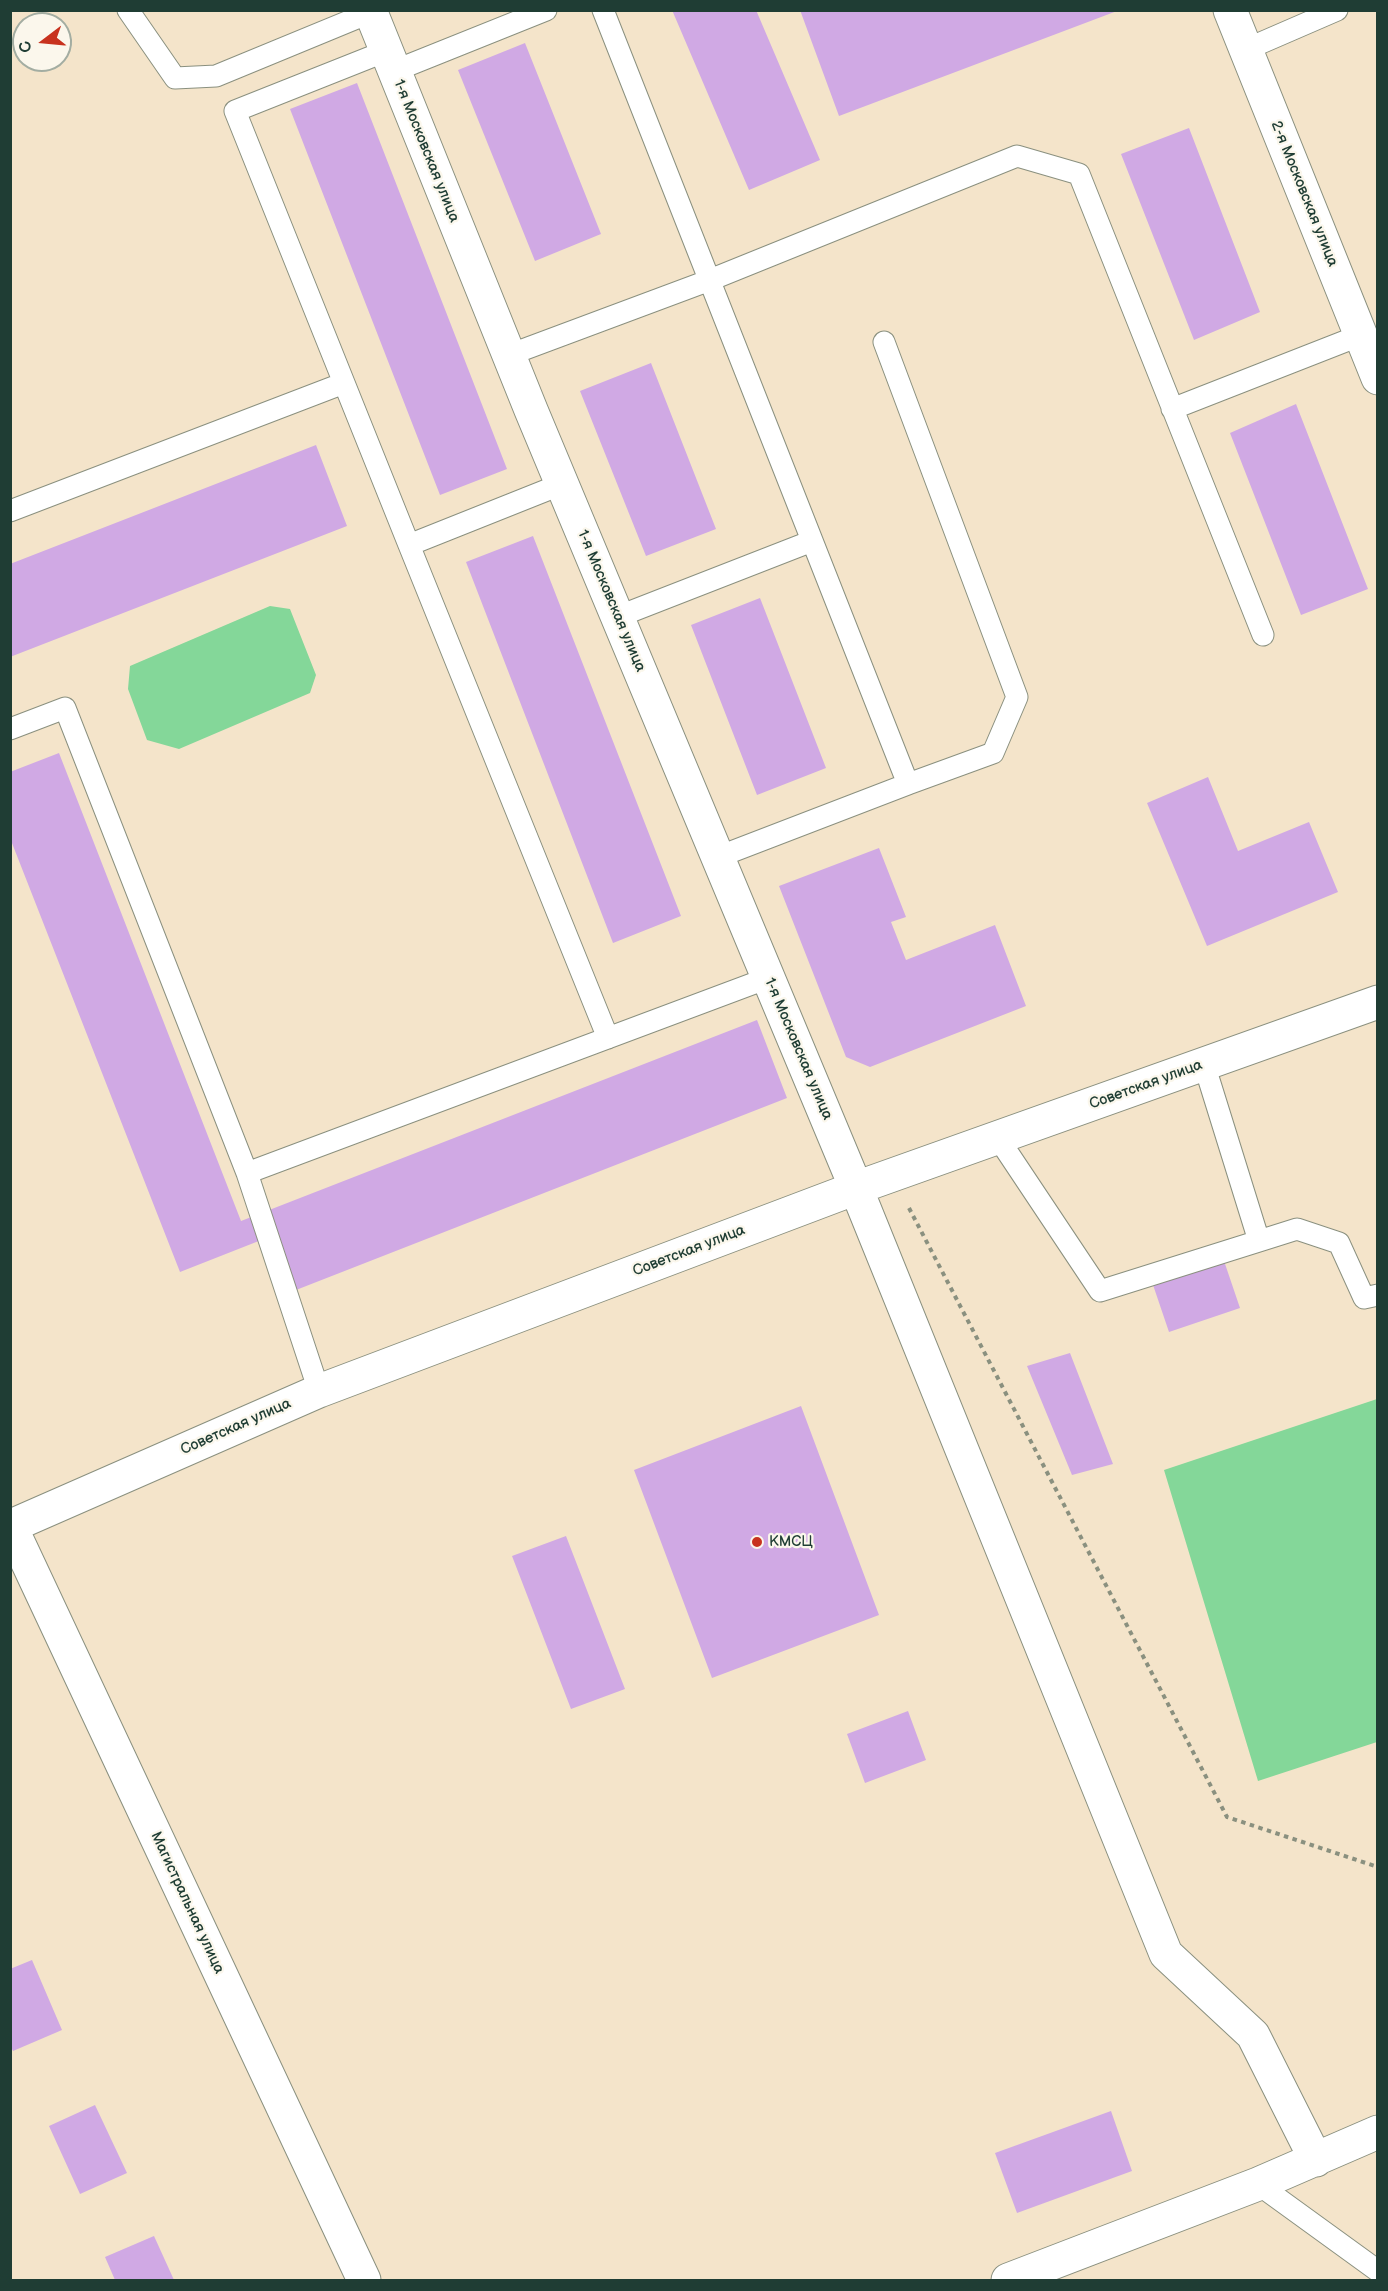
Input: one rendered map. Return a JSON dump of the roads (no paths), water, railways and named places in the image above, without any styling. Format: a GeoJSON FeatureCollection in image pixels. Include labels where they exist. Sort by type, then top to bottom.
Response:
{"type":"FeatureCollection","features":[{"type":"Feature","properties":{"kind":"street","name":"2-я Московская улица"},"geometry":{"type":"LineString","coordinates":[[1230,10],[1377,378]]}},
{"type":"Feature","properties":{"kind":"street","name":"1-я Московская улица"},"geometry":{"type":"LineString","coordinates":[[372,11],[509,355],[856,1188],[1166,1954],[1253,2035],[1316,2160]]}},
{"type":"Feature","properties":{"kind":"street","name":"Советская улица"},"geometry":{"type":"LineString","coordinates":[[11,1525],[319,1391],[856,1188],[1377,1002]]}},
{"type":"Feature","properties":{"kind":"street","name":"Магистральная улица"},"geometry":{"type":"LineString","coordinates":[[11,1525],[364,2280]]}},
{"type":"Feature","properties":{"kind":"street"},"geometry":{"type":"LineString","coordinates":[[1008,2280],[1258,2184],[1377,2132]]}},
{"type":"Feature","properties":{"kind":"lane"},"geometry":{"type":"LineString","coordinates":[[128,10],[175,78],[216,76],[372,11]]}},
{"type":"Feature","properties":{"kind":"lane"},"geometry":{"type":"LineString","coordinates":[[546,10],[235,111],[608,1038]]}},
{"type":"Feature","properties":{"kind":"lane"},"geometry":{"type":"LineString","coordinates":[[603,10],[908,784]]}},
{"type":"Feature","properties":{"kind":"lane"},"geometry":{"type":"LineString","coordinates":[[1247,49],[1337,10]]}},
{"type":"Feature","properties":{"kind":"lane"},"geometry":{"type":"LineString","coordinates":[[509,355],[710,280],[1017,156],[1079,174],[1263,636]]}},
{"type":"Feature","properties":{"kind":"lane"},"geometry":{"type":"LineString","coordinates":[[1172,409],[1361,335]]}},
{"type":"Feature","properties":{"kind":"lane"},"geometry":{"type":"LineString","coordinates":[[718,857],[993,753],[1017,697],[884,342]]}},
{"type":"Feature","properties":{"kind":"lane"},"geometry":{"type":"LineString","coordinates":[[10,511],[344,383]]}},
{"type":"Feature","properties":{"kind":"lane"},"geometry":{"type":"LineString","coordinates":[[409,545],[562,484]]}},
{"type":"Feature","properties":{"kind":"lane"},"geometry":{"type":"LineString","coordinates":[[618,617],[813,541]]}},
{"type":"Feature","properties":{"kind":"lane"},"geometry":{"type":"LineString","coordinates":[[10,729],[65,708],[247,1173],[319,1391]]}},
{"type":"Feature","properties":{"kind":"lane"},"geometry":{"type":"LineString","coordinates":[[247,1173],[768,978]]}},
{"type":"Feature","properties":{"kind":"lane"},"geometry":{"type":"LineString","coordinates":[[1204,1064],[1259,1240]]}},
{"type":"Feature","properties":{"kind":"lane"},"geometry":{"type":"LineString","coordinates":[[998,1138],[1100,1291],[1298,1229],[1339,1243],[1364,1298],[1377,1294]]}},
{"type":"Feature","properties":{"kind":"lane"},"geometry":{"type":"LineString","coordinates":[[1258,2184],[1377,2271]]}},
{"type":"Feature","properties":{"kind":"place","name":"КМСЦ"},"geometry":{"type":"Point","coordinates":[757,1542]}}]}
